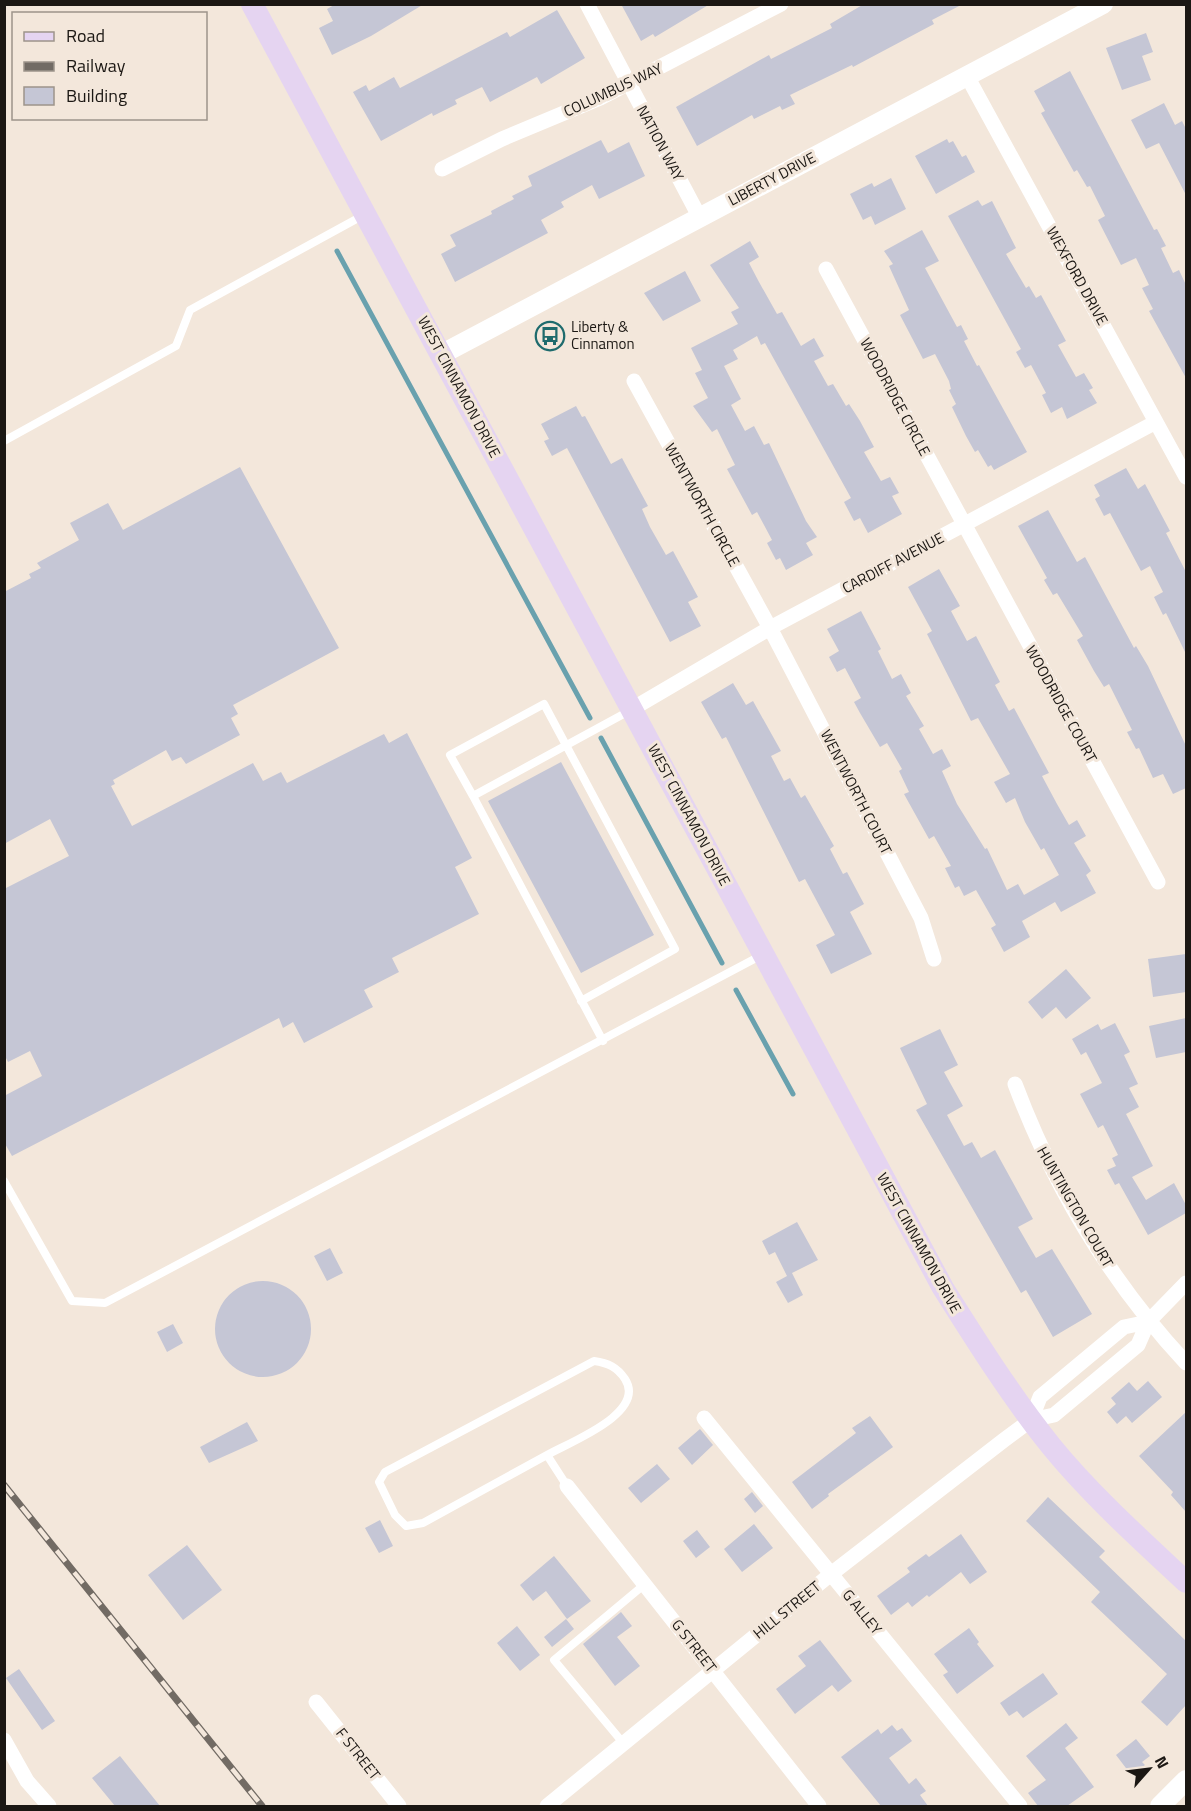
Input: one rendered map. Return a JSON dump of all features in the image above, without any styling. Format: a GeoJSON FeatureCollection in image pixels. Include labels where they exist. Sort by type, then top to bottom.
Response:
{"type":"FeatureCollection","features":[{"type":"Feature","properties":{"kind":"main road","name":"WEST CINNAMON DRIVE"},"geometry":{"type":"LineString","coordinates":[[252,4],[765,953],[943,1288],[981,1349],[1031,1420],[1068,1466],[1186,1582]]}},
{"type":"Feature","properties":{"kind":"street","name":"NATION WAY"},"geometry":{"type":"LineString","coordinates":[[587,4],[700,218]]}},
{"type":"Feature","properties":{"kind":"street","name":"COLUMBUS WAY"},"geometry":{"type":"LineString","coordinates":[[442,169],[502,139],[629,84],[781,4]]}},
{"type":"Feature","properties":{"kind":"street","name":"LIBERTY DRIVE"},"geometry":{"type":"LineString","coordinates":[[442,354],[1103,4]]}},
{"type":"Feature","properties":{"kind":"street","name":"WEXFORD DRIVE"},"geometry":{"type":"LineString","coordinates":[[967,76],[1186,477]]}},
{"type":"Feature","properties":{"kind":"street","name":"WOODRIDGE CIRCLE"},"geometry":{"type":"LineString","coordinates":[[826,269],[963,525]]}},
{"type":"Feature","properties":{"kind":"street","name":"WENTWORTH CIRCLE"},"geometry":{"type":"LineString","coordinates":[[634,381],[770,628]]}},
{"type":"Feature","properties":{"kind":"street","name":"CARDIFF AVENUE"},"geometry":{"type":"LineString","coordinates":[[632,709],[770,628],[1156,422]]}},
{"type":"Feature","properties":{"kind":"street","name":"WOODRIDGE COURT"},"geometry":{"type":"LineString","coordinates":[[963,525],[1158,882]]}},
{"type":"Feature","properties":{"kind":"street","name":"WENTWORTH COURT"},"geometry":{"type":"LineString","coordinates":[[770,628],[921,918],[934,959]]}},
{"type":"Feature","properties":{"kind":"street","name":"HUNTINGTON COURT"},"geometry":{"type":"LineString","coordinates":[[1015,1084],[1035,1138],[1068,1201],[1105,1261],[1148,1322],[1186,1363]]}},
{"type":"Feature","properties":{"kind":"street","name":"HILL STREET"},"geometry":{"type":"LineString","coordinates":[[547,1806],[831,1574],[1031,1420],[1054,1415],[1138,1345],[1148,1322],[1186,1283]]}},
{"type":"Feature","properties":{"kind":"street","name":"HILL STREET"},"geometry":{"type":"LineString","coordinates":[[1031,1420],[1040,1397],[1124,1327],[1148,1322]]}},
{"type":"Feature","properties":{"kind":"street","name":"G ALLEY"},"geometry":{"type":"LineString","coordinates":[[704,1418],[1020,1806]]}},
{"type":"Feature","properties":{"kind":"street","name":"G STREET"},"geometry":{"type":"LineString","coordinates":[[567,1486],[819,1806]]}},
{"type":"Feature","properties":{"kind":"street","name":"F STREET"},"geometry":{"type":"LineString","coordinates":[[316,1701],[399,1806]]}},
{"type":"Feature","properties":{"kind":"street"},"geometry":{"type":"LineString","coordinates":[[4,1740],[27,1781],[49,1806]]}},
{"type":"Feature","properties":{"kind":"street"},"geometry":{"type":"LineString","coordinates":[[1160,1806],[1186,1780]]}},
{"type":"Feature","properties":{"kind":"lane"},"geometry":{"type":"LineString","coordinates":[[4,441],[176,346],[190,310],[365,215]]}},
{"type":"Feature","properties":{"kind":"lane"},"geometry":{"type":"LineString","coordinates":[[581,1001],[675,949],[544,704],[450,755],[473,796],[581,1001],[603,1041]]}},
{"type":"Feature","properties":{"kind":"lane"},"geometry":{"type":"LineString","coordinates":[[473,796],[632,709]]}},
{"type":"Feature","properties":{"kind":"lane"},"geometry":{"type":"LineString","coordinates":[[4,1181],[72,1301],[105,1303],[603,1041],[765,953]]}},
{"type":"Feature","properties":{"kind":"lane"},"geometry":{"type":"LineString","coordinates":[[594,1361],[608,1363],[620,1372],[629,1387],[627,1404],[619,1415],[547,1455],[423,1523],[406,1526],[395,1515],[379,1482],[385,1472],[594,1361]]}},
{"type":"Feature","properties":{"kind":"lane"},"geometry":{"type":"LineString","coordinates":[[547,1455],[567,1486]]}},
{"type":"Feature","properties":{"kind":"lane"},"geometry":{"type":"LineString","coordinates":[[624,1744],[554,1660],[645,1584]]}},
{"type":"Feature","properties":{"kind":"building"},"geometry":{"type":"Polygon","coordinates":[[[336,4],[424,4],[371,36],[332,55],[319,28],[333,21],[327,9],[336,4]]]}},
{"type":"Feature","properties":{"kind":"building"},"geometry":{"type":"Polygon","coordinates":[[[621,4],[710,4],[655,37],[653,34],[641,41],[621,4]]]}},
{"type":"Feature","properties":{"kind":"building"},"geometry":{"type":"Polygon","coordinates":[[[864,4],[963,4],[932,20],[934,24],[853,67],[852,65],[790,95],[795,104],[782,110],[780,106],[754,119],[752,115],[697,146],[676,107],[769,55],[771,59],[832,28],[830,24],[864,4]]]}},
{"type":"Feature","properties":{"kind":"building"},"geometry":{"type":"Polygon","coordinates":[[[557,10],[585,58],[541,84],[537,77],[490,102],[482,87],[455,100],[457,104],[433,116],[432,113],[381,141],[353,92],[366,85],[369,91],[394,77],[400,88],[507,32],[510,37],[557,10]]]}},
{"type":"Feature","properties":{"kind":"building"},"geometry":{"type":"Polygon","coordinates":[[[1146,33],[1153,52],[1142,56],[1151,80],[1122,90],[1106,48],[1146,33]]]}},
{"type":"Feature","properties":{"kind":"building"},"geometry":{"type":"Polygon","coordinates":[[[1070,71],[1154,230],[1157,229],[1166,246],[1161,248],[1173,273],[1179,270],[1186,285],[1186,378],[1149,311],[1153,309],[1142,288],[1149,285],[1136,258],[1121,265],[1098,220],[1105,216],[1090,186],[1087,187],[1077,170],[1074,172],[1041,113],[1045,111],[1034,91],[1070,71]]]}},
{"type":"Feature","properties":{"kind":"building"},"geometry":{"type":"Polygon","coordinates":[[[1164,103],[1175,125],[1182,121],[1186,129],[1186,195],[1159,143],[1146,149],[1131,120],[1164,103]]]}},
{"type":"Feature","properties":{"kind":"building"},"geometry":{"type":"Polygon","coordinates":[[[947,139],[949,143],[953,141],[962,157],[966,155],[975,172],[936,194],[915,156],[947,139]]]}},
{"type":"Feature","properties":{"kind":"building"},"geometry":{"type":"Polygon","coordinates":[[[601,140],[608,153],[629,142],[645,176],[599,199],[592,185],[561,202],[564,207],[541,220],[548,233],[455,282],[441,254],[456,246],[450,235],[492,214],[491,211],[514,199],[512,196],[532,186],[528,176],[601,140]]]}},
{"type":"Feature","properties":{"kind":"building"},"geometry":{"type":"Polygon","coordinates":[[[891,178],[906,209],[875,225],[871,216],[863,220],[850,194],[872,183],[874,187],[891,178]]]}},
{"type":"Feature","properties":{"kind":"building"},"geometry":{"type":"Polygon","coordinates":[[[978,200],[982,206],[992,201],[1016,248],[1006,254],[1026,288],[1029,286],[1036,298],[1041,295],[1066,341],[1058,345],[1076,377],[1084,373],[1093,388],[1089,390],[1097,403],[1067,419],[1062,407],[1051,413],[1042,395],[1046,393],[1031,365],[1025,368],[1016,352],[1021,349],[948,216],[978,200]]]}},
{"type":"Feature","properties":{"kind":"building"},"geometry":{"type":"Polygon","coordinates":[[[922,230],[939,261],[925,268],[957,327],[961,325],[968,339],[964,341],[1027,452],[994,470],[991,465],[988,467],[978,450],[975,452],[966,436],[952,407],[956,404],[949,390],[951,389],[949,381],[935,354],[923,359],[900,315],[909,310],[889,266],[893,264],[884,251],[922,230]]]}},
{"type":"Feature","properties":{"kind":"building"},"geometry":{"type":"Polygon","coordinates":[[[750,241],[759,257],[749,263],[759,282],[777,314],[782,312],[801,346],[814,338],[824,356],[814,361],[828,386],[833,384],[846,406],[849,404],[860,421],[874,447],[864,452],[881,481],[890,477],[899,493],[892,496],[902,514],[868,533],[860,518],[854,521],[844,502],[851,498],[765,343],[761,345],[757,336],[733,350],[738,359],[724,366],[741,399],[731,405],[745,431],[754,426],[764,445],[769,443],[806,521],[817,537],[806,543],[813,555],[786,570],[780,558],[776,560],[767,543],[772,540],[757,512],[752,515],[727,469],[735,465],[717,429],[712,432],[693,406],[708,398],[695,373],[702,370],[691,348],[738,324],[731,312],[739,308],[710,265],[750,241]]]}},
{"type":"Feature","properties":{"kind":"building"},"geometry":{"type":"Polygon","coordinates":[[[685,271],[701,301],[663,321],[644,293],[685,271]]]}},
{"type":"Feature","properties":{"kind":"building"},"geometry":{"type":"Polygon","coordinates":[[[576,406],[582,417],[585,416],[611,464],[622,458],[648,506],[642,509],[650,527],[666,555],[673,551],[698,597],[688,602],[701,626],[670,642],[567,448],[552,456],[544,441],[549,439],[541,424],[576,406]]]}},
{"type":"Feature","properties":{"kind":"building"},"geometry":{"type":"Polygon","coordinates":[[[240,467],[339,648],[233,705],[238,714],[231,718],[240,735],[186,764],[181,757],[172,761],[166,750],[113,780],[115,784],[111,786],[132,826],[253,763],[263,781],[281,772],[287,783],[384,734],[389,743],[407,733],[472,858],[455,867],[479,914],[392,958],[399,972],[364,990],[373,1007],[304,1043],[293,1022],[283,1028],[279,1018],[12,1156],[4,1142],[4,1096],[42,1076],[30,1051],[8,1062],[4,1054],[4,889],[69,856],[50,819],[4,844],[4,592],[31,578],[29,574],[41,568],[37,563],[79,540],[70,523],[108,503],[123,530],[240,467]]]}},
{"type":"Feature","properties":{"kind":"building"},"geometry":{"type":"Polygon","coordinates":[[[1126,468],[1138,489],[1145,484],[1170,531],[1166,533],[1186,572],[1186,654],[1166,613],[1163,615],[1154,597],[1163,592],[1150,566],[1141,571],[1110,513],[1104,516],[1095,499],[1100,496],[1094,485],[1126,468]]]}},
{"type":"Feature","properties":{"kind":"building"},"geometry":{"type":"Polygon","coordinates":[[[1048,510],[1077,562],[1085,557],[1134,648],[1136,646],[1148,666],[1186,746],[1186,788],[1173,794],[1163,774],[1153,778],[1139,748],[1136,749],[1127,732],[1132,730],[1109,684],[1104,687],[1077,640],[1083,636],[1057,593],[1053,595],[1044,580],[1047,578],[1018,526],[1048,510]]]}},
{"type":"Feature","properties":{"kind":"building"},"geometry":{"type":"Polygon","coordinates":[[[939,569],[960,606],[951,611],[967,641],[976,636],[1000,682],[995,685],[1009,711],[1014,708],[1049,773],[1042,776],[1057,804],[1069,825],[1077,820],[1086,836],[1074,843],[1091,871],[1086,875],[1096,893],[1061,912],[1055,902],[1022,921],[1030,937],[1004,952],[991,928],[996,925],[976,890],[964,896],[959,886],[955,888],[945,868],[951,866],[934,836],[929,839],[904,794],[909,792],[899,771],[902,769],[887,743],[880,747],[860,713],[854,702],[861,698],[845,668],[837,672],[829,657],[839,651],[827,629],[861,611],[881,649],[878,651],[892,679],[901,674],[911,693],[906,696],[924,726],[919,729],[933,754],[942,749],[951,766],[942,771],[957,804],[985,849],[987,848],[1007,890],[1018,884],[1024,895],[1059,875],[1044,848],[1041,850],[1025,822],[1015,798],[1006,803],[994,782],[1010,774],[978,718],[971,721],[927,634],[932,631],[908,587],[939,569]]]}},
{"type":"Feature","properties":{"kind":"building"},"geometry":{"type":"Polygon","coordinates":[[[733,683],[746,705],[753,701],[781,751],[771,756],[784,781],[790,778],[801,798],[805,795],[834,846],[830,849],[843,874],[847,872],[864,904],[850,912],[872,954],[831,974],[816,945],[835,935],[805,879],[799,882],[726,737],[722,739],[701,702],[733,683]]]}},
{"type":"Feature","properties":{"kind":"building"},"geometry":{"type":"Polygon","coordinates":[[[561,762],[654,935],[581,973],[488,801],[561,762]]]}},
{"type":"Feature","properties":{"kind":"building"},"geometry":{"type":"Polygon","coordinates":[[[1186,954],[1186,992],[1153,997],[1148,959],[1186,954]]]}},
{"type":"Feature","properties":{"kind":"building"},"geometry":{"type":"Polygon","coordinates":[[[1066,969],[1091,998],[1066,1019],[1056,1007],[1042,1019],[1028,1002],[1066,969]]]}},
{"type":"Feature","properties":{"kind":"building"},"geometry":{"type":"Polygon","coordinates":[[[1186,1018],[1186,1052],[1156,1058],[1149,1026],[1186,1018]]]}},
{"type":"Feature","properties":{"kind":"building"},"geometry":{"type":"Polygon","coordinates":[[[1115,1023],[1130,1052],[1124,1055],[1138,1084],[1129,1088],[1139,1107],[1126,1114],[1153,1166],[1132,1177],[1146,1200],[1174,1183],[1186,1205],[1186,1213],[1148,1235],[1119,1183],[1115,1185],[1107,1170],[1116,1166],[1112,1158],[1118,1155],[1103,1125],[1098,1128],[1080,1094],[1102,1083],[1086,1052],[1081,1055],[1072,1039],[1098,1024],[1101,1030],[1115,1023]]]}},
{"type":"Feature","properties":{"kind":"building"},"geometry":{"type":"Polygon","coordinates":[[[940,1029],[958,1065],[944,1072],[963,1106],[947,1115],[964,1146],[972,1142],[981,1158],[995,1150],[1033,1219],[1018,1227],[1036,1258],[1052,1249],[1092,1314],[1053,1337],[1026,1290],[1021,1293],[916,1110],[927,1104],[900,1048],[940,1029]]]}},
{"type":"Feature","properties":{"kind":"building"},"geometry":{"type":"Polygon","coordinates":[[[797,1222],[818,1260],[792,1273],[803,1295],[788,1303],[776,1282],[787,1276],[775,1252],[769,1255],[762,1241],[797,1222]]]}},
{"type":"Feature","properties":{"kind":"building"},"geometry":{"type":"Polygon","coordinates":[[[330,1248],[343,1273],[327,1281],[314,1256],[330,1248]]]}},
{"type":"Feature","properties":{"kind":"building"},"geometry":{"type":"Polygon","coordinates":[[[263,1281],[281,1285],[297,1295],[307,1311],[311,1329],[307,1347],[297,1363],[281,1373],[263,1377],[245,1373],[229,1363],[219,1347],[215,1329],[219,1311],[229,1295],[245,1285],[263,1281]]]}},
{"type":"Feature","properties":{"kind":"building"},"geometry":{"type":"Polygon","coordinates":[[[173,1324],[183,1343],[167,1352],[157,1332],[173,1324]]]}},
{"type":"Feature","properties":{"kind":"building"},"geometry":{"type":"Polygon","coordinates":[[[1148,1381],[1162,1397],[1132,1423],[1126,1416],[1117,1424],[1107,1412],[1116,1404],[1111,1398],[1129,1382],[1137,1391],[1148,1381]]]}},
{"type":"Feature","properties":{"kind":"building"},"geometry":{"type":"Polygon","coordinates":[[[1186,1412],[1186,1512],[1171,1495],[1173,1492],[1139,1456],[1186,1412]]]}},
{"type":"Feature","properties":{"kind":"building"},"geometry":{"type":"Polygon","coordinates":[[[870,1416],[893,1447],[828,1494],[829,1496],[812,1509],[792,1482],[856,1433],[852,1428],[870,1416]]]}},
{"type":"Feature","properties":{"kind":"building"},"geometry":{"type":"Polygon","coordinates":[[[247,1422],[258,1441],[209,1463],[200,1447],[247,1422]]]}},
{"type":"Feature","properties":{"kind":"building"},"geometry":{"type":"Polygon","coordinates":[[[700,1429],[713,1445],[692,1465],[678,1448],[700,1429]]]}},
{"type":"Feature","properties":{"kind":"building"},"geometry":{"type":"Polygon","coordinates":[[[657,1464],[670,1479],[641,1503],[628,1488],[657,1464]]]}},
{"type":"Feature","properties":{"kind":"building"},"geometry":{"type":"Polygon","coordinates":[[[752,1492],[763,1506],[755,1513],[744,1499],[752,1492]]]}},
{"type":"Feature","properties":{"kind":"building"},"geometry":{"type":"Polygon","coordinates":[[[1048,1497],[1105,1551],[1099,1557],[1186,1641],[1186,1705],[1167,1726],[1141,1702],[1167,1674],[1091,1602],[1100,1592],[1026,1521],[1048,1497]]]}},
{"type":"Feature","properties":{"kind":"building"},"geometry":{"type":"Polygon","coordinates":[[[380,1520],[393,1546],[379,1553],[365,1528],[380,1520]]]}},
{"type":"Feature","properties":{"kind":"building"},"geometry":{"type":"Polygon","coordinates":[[[754,1524],[773,1548],[742,1572],[724,1549],[754,1524]]]}},
{"type":"Feature","properties":{"kind":"building"},"geometry":{"type":"Polygon","coordinates":[[[697,1530],[710,1547],[696,1558],[683,1541],[697,1530]]]}},
{"type":"Feature","properties":{"kind":"building"},"geometry":{"type":"Polygon","coordinates":[[[961,1534],[987,1572],[970,1584],[961,1572],[929,1597],[927,1595],[912,1607],[908,1602],[891,1615],[877,1596],[910,1572],[907,1568],[926,1554],[929,1557],[961,1534]]]}},
{"type":"Feature","properties":{"kind":"building"},"geometry":{"type":"Polygon","coordinates":[[[187,1545],[222,1590],[183,1620],[148,1575],[187,1545]]]}},
{"type":"Feature","properties":{"kind":"building"},"geometry":{"type":"Polygon","coordinates":[[[554,1556],[591,1601],[567,1619],[546,1591],[533,1601],[520,1585],[554,1556]]]}},
{"type":"Feature","properties":{"kind":"building"},"geometry":{"type":"Polygon","coordinates":[[[621,1612],[632,1626],[617,1637],[640,1666],[615,1686],[583,1644],[621,1612]]]}},
{"type":"Feature","properties":{"kind":"building"},"geometry":{"type":"Polygon","coordinates":[[[566,1619],[574,1629],[552,1647],[544,1637],[566,1619]]]}},
{"type":"Feature","properties":{"kind":"building"},"geometry":{"type":"Polygon","coordinates":[[[517,1626],[540,1655],[520,1671],[497,1643],[517,1626]]]}},
{"type":"Feature","properties":{"kind":"building"},"geometry":{"type":"Polygon","coordinates":[[[969,1628],[979,1642],[977,1644],[994,1666],[957,1694],[943,1675],[948,1672],[934,1654],[969,1628]]]}},
{"type":"Feature","properties":{"kind":"building"},"geometry":{"type":"Polygon","coordinates":[[[820,1640],[852,1681],[838,1692],[832,1685],[795,1714],[776,1689],[806,1666],[798,1656],[820,1640]]]}},
{"type":"Feature","properties":{"kind":"building"},"geometry":{"type":"Polygon","coordinates":[[[19,1669],[55,1721],[42,1730],[6,1678],[19,1669]]]}},
{"type":"Feature","properties":{"kind":"building"},"geometry":{"type":"Polygon","coordinates":[[[1043,1673],[1058,1694],[1023,1718],[1017,1711],[1009,1716],[1000,1703],[1043,1673]]]}},
{"type":"Feature","properties":{"kind":"building"},"geometry":{"type":"Polygon","coordinates":[[[1066,1723],[1078,1738],[1065,1748],[1094,1787],[1067,1806],[1038,1806],[1028,1793],[1046,1780],[1026,1756],[1066,1723]]]}},
{"type":"Feature","properties":{"kind":"building"},"geometry":{"type":"Polygon","coordinates":[[[892,1725],[897,1731],[902,1728],[912,1741],[889,1758],[909,1784],[916,1778],[926,1791],[920,1795],[928,1806],[881,1806],[841,1757],[878,1729],[881,1734],[892,1725]]]}},
{"type":"Feature","properties":{"kind":"building"},"geometry":{"type":"Polygon","coordinates":[[[1136,1739],[1150,1756],[1142,1762],[1145,1765],[1132,1776],[1116,1755],[1136,1739]]]}},
{"type":"Feature","properties":{"kind":"building"},"geometry":{"type":"Polygon","coordinates":[[[120,1756],[160,1806],[115,1806],[92,1778],[120,1756]]]}},
{"type":"Feature","properties":{"kind":"waterway"},"geometry":{"type":"LineString","coordinates":[[337,251],[590,718]]}},
{"type":"Feature","properties":{"kind":"waterway"},"geometry":{"type":"LineString","coordinates":[[601,738],[722,963]]}},
{"type":"Feature","properties":{"kind":"waterway"},"geometry":{"type":"LineString","coordinates":[[736,990],[793,1094]]}},
{"type":"Feature","properties":{"kind":"railway"},"geometry":{"type":"LineString","coordinates":[[4,1485],[262,1806]]}},
{"type":"Feature","properties":{"kind":"place","name":"Liberty & Cinnamon"},"geometry":{"type":"Point","coordinates":[550,336]}}]}
